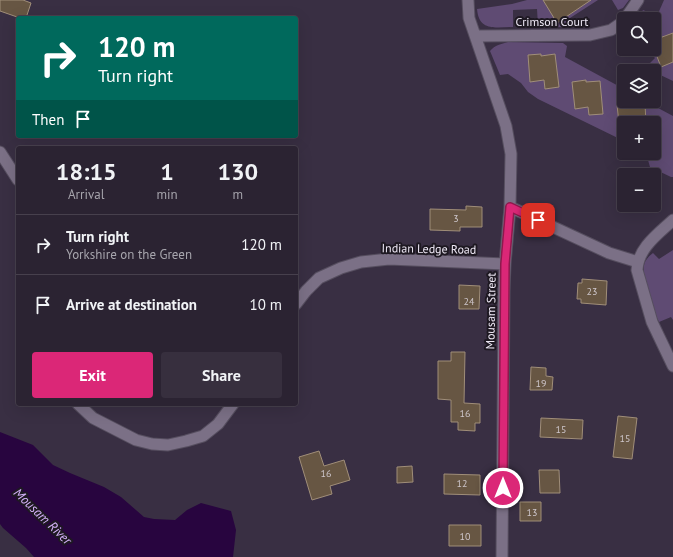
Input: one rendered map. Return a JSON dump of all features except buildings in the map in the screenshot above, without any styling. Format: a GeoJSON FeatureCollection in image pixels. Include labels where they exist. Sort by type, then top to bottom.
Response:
{"type":"FeatureCollection","features":[{"type":"Feature","properties":{"kind":"street","name":"Mousam Street"},"geometry":{"type":"LineString","coordinates":[[468,0],[469,18],[506,126],[511,154],[510,207],[505,264],[502,557]]}},
{"type":"Feature","properties":{"kind":"street","name":"Crimson Court"},"geometry":{"type":"LineString","coordinates":[[630,12],[638,0]]}},
{"type":"Feature","properties":{"kind":"street","name":"Crimson Court"},"geometry":{"type":"LineString","coordinates":[[476,36],[590,35],[611,30],[617,26]]}},
{"type":"Feature","properties":{"kind":"street"},"geometry":{"type":"LineString","coordinates":[[0,152],[16,177]]}},
{"type":"Feature","properties":{"kind":"street"},"geometry":{"type":"LineString","coordinates":[[510,207],[609,253],[638,262]]}},
{"type":"Feature","properties":{"kind":"street"},"geometry":{"type":"LineString","coordinates":[[673,220],[648,244],[642,252],[638,262],[639,278],[652,322],[673,366]]}},
{"type":"Feature","properties":{"kind":"street","name":"Indian Ledge Road"},"geometry":{"type":"LineString","coordinates":[[298,301],[306,290],[319,278],[341,268],[361,262],[389,260],[505,264]]}},
{"type":"Feature","properties":{"kind":"street"},"geometry":{"type":"LineString","coordinates":[[80,406],[93,418],[136,440],[152,444],[168,445],[203,436],[218,424],[232,406]]}},
{"type":"Feature","properties":{"kind":"shaded area"},"geometry":{"type":"Polygon","coordinates":[[[527,0],[598,0],[570,18],[573,25],[564,27],[538,26],[537,9],[513,10],[513,27],[489,27],[481,22],[478,16],[477,9],[512,4],[527,0]]]}},
{"type":"Feature","properties":{"kind":"shaded area"},"geometry":{"type":"Polygon","coordinates":[[[612,0],[629,0],[623,8],[618,10],[612,0]]]}},
{"type":"Feature","properties":{"kind":"shaded area"},"geometry":{"type":"Polygon","coordinates":[[[664,0],[673,0],[673,81],[661,75],[661,64],[649,64],[655,58],[653,56],[661,56],[661,12],[659,12],[664,0]]]}},
{"type":"Feature","properties":{"kind":"shaded area"},"geometry":{"type":"Polygon","coordinates":[[[508,42],[563,43],[567,46],[565,57],[617,85],[617,108],[658,108],[673,116],[673,177],[661,172],[661,168],[650,167],[648,160],[661,160],[661,116],[617,116],[617,138],[538,99],[528,92],[521,83],[508,74],[500,75],[490,51],[501,44],[508,42]]]}},
{"type":"Feature","properties":{"kind":"shaded area"},"geometry":{"type":"Polygon","coordinates":[[[673,250],[673,320],[671,317],[659,322],[646,286],[644,265],[647,258],[653,253],[659,259],[673,250]]]}},
{"type":"Feature","properties":{"kind":"water","name":"Mousam River"},"geometry":{"type":"Polygon","coordinates":[[[0,432],[33,445],[53,465],[104,487],[121,497],[144,517],[175,520],[187,510],[201,503],[231,511],[236,530],[233,557],[34,557],[0,524],[0,432]]]}},
{"type":"Feature","properties":{"kind":"route"},"geometry":{"type":"LineString","coordinates":[[503,488],[505,264],[510,207],[538,220]]}}]}
